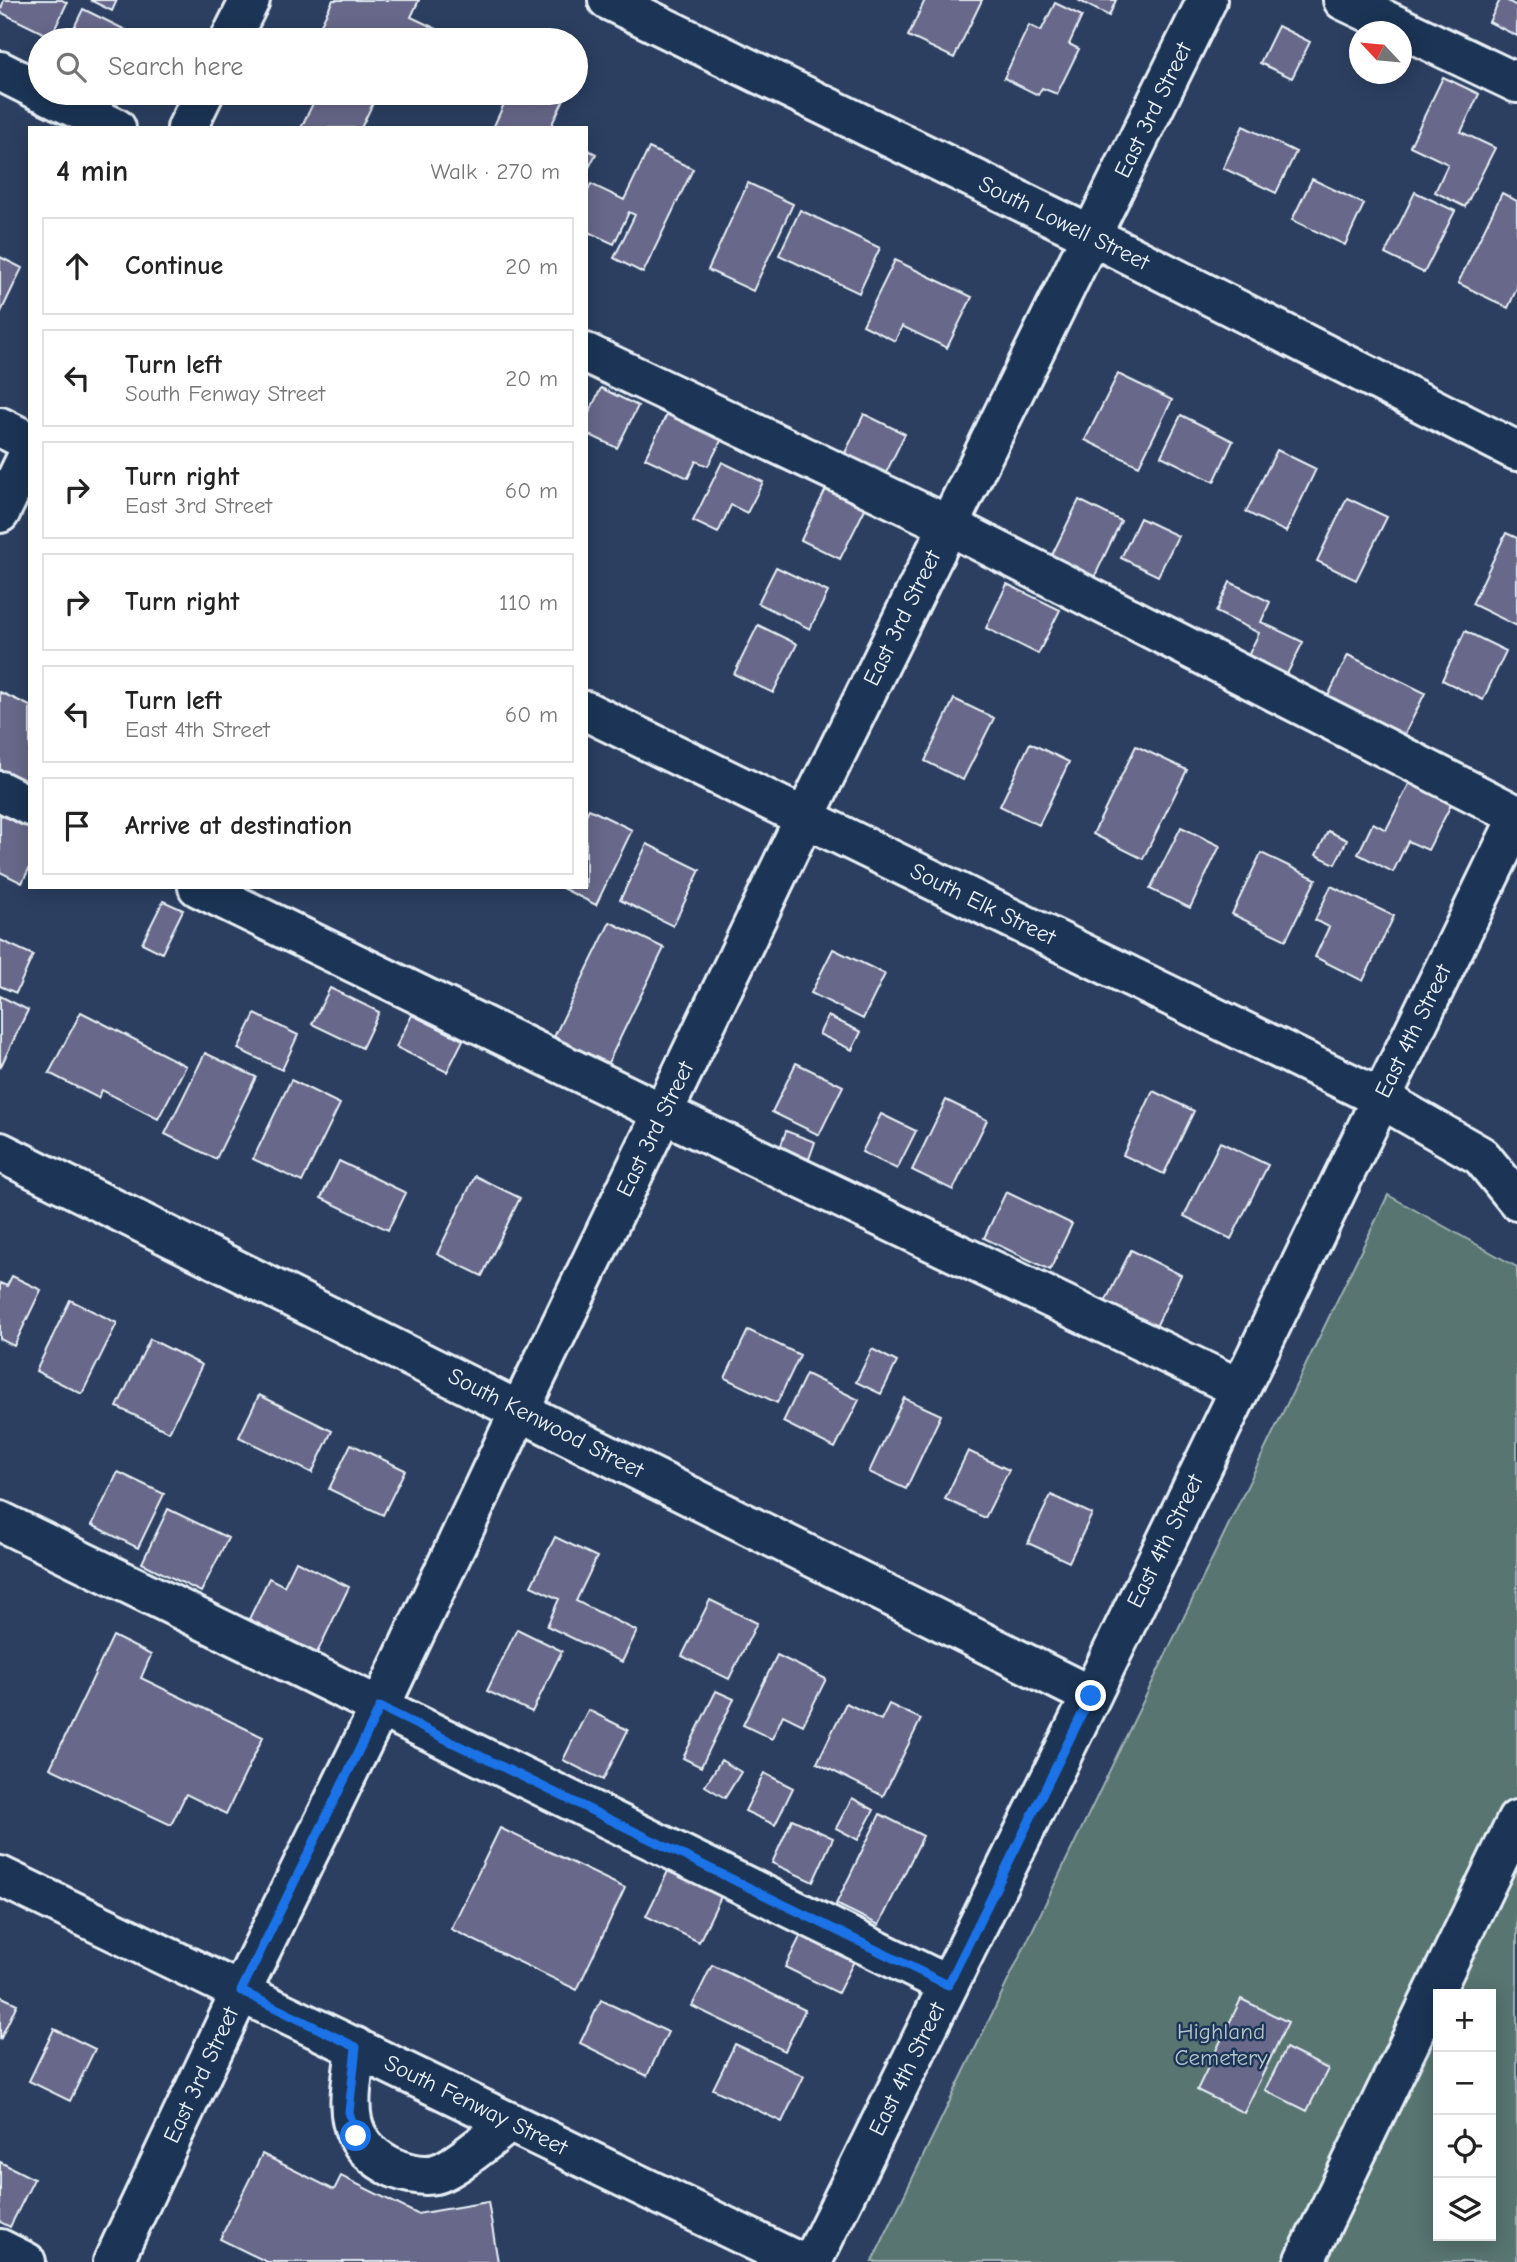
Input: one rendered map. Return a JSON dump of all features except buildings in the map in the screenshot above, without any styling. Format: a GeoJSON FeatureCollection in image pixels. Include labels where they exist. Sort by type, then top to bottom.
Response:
{"type":"FeatureCollection","features":[{"type":"Feature","properties":{"kind":"street"},"geometry":{"type":"LineString","coordinates":[[236,28],[250,0]]}},
{"type":"Feature","properties":{"kind":"street","name":"South Lowell Street"},"geometry":{"type":"LineString","coordinates":[[608,0],[1092,236],[1517,451]]}},
{"type":"Feature","properties":{"kind":"street","name":"East 3rd Street"},"geometry":{"type":"LineString","coordinates":[[113,2262],[805,817],[1207,0]]}},
{"type":"Feature","properties":{"kind":"street"},"geometry":{"type":"LineString","coordinates":[[1343,0],[1517,83]]}},
{"type":"Feature","properties":{"kind":"street"},"geometry":{"type":"LineString","coordinates":[[0,71],[28,85]]}},
{"type":"Feature","properties":{"kind":"street"},"geometry":{"type":"LineString","coordinates":[[69,105],[112,126]]}},
{"type":"Feature","properties":{"kind":"street"},"geometry":{"type":"LineString","coordinates":[[188,126],[198,105]]}},
{"type":"Feature","properties":{"kind":"street"},"geometry":{"type":"LineString","coordinates":[[588,354],[948,525],[1517,817]]}},
{"type":"Feature","properties":{"kind":"street"},"geometry":{"type":"LineString","coordinates":[[0,427],[28,441]]}},
{"type":"Feature","properties":{"kind":"street"},"geometry":{"type":"LineString","coordinates":[[0,513],[28,455]]}},
{"type":"Feature","properties":{"kind":"street","name":"South Elk Street"},"geometry":{"type":"LineString","coordinates":[[588,712],[1380,1098],[1481,1156],[1517,1199]]}},
{"type":"Feature","properties":{"kind":"street"},"geometry":{"type":"LineString","coordinates":[[0,791],[28,805]]}},
{"type":"Feature","properties":{"kind":"street","name":"East 4th Street"},"geometry":{"type":"LineString","coordinates":[[812,2262],[1091,1696],[1517,817]]}},
{"type":"Feature","properties":{"kind":"street"},"geometry":{"type":"LineString","coordinates":[[202,889],[1239,1388]]}},
{"type":"Feature","properties":{"kind":"street","name":"South Kenwood Street"},"geometry":{"type":"LineString","coordinates":[[0,1152],[1091,1696]]}},
{"type":"Feature","properties":{"kind":"street"},"geometry":{"type":"LineString","coordinates":[[0,1521],[948,1985]]}},
{"type":"Feature","properties":{"kind":"street"},"geometry":{"type":"LineString","coordinates":[[1304,2262],[1504,1882],[1517,1820]]}},
{"type":"Feature","properties":{"kind":"street","name":"South Fenway Street"},"geometry":{"type":"LineString","coordinates":[[0,1876],[799,2262]]}},
{"type":"Feature","properties":{"kind":"street"},"geometry":{"type":"LineString","coordinates":[[356,2047],[349,2112],[356,2136],[371,2156],[400,2171],[436,2174],[464,2158],[510,2122]]}},
{"type":"Feature","properties":{"kind":"street"},"geometry":{"type":"LineString","coordinates":[[0,2249],[26,2262]]}},
{"type":"Feature","properties":{"kind":"green space","name":"Highland Cemetery"},"geometry":{"type":"Polygon","coordinates":[[[1388,1195],[1517,1267],[1517,2262],[872,2262],[1388,1195]]]}},
{"type":"Feature","properties":{"kind":"route"},"geometry":{"type":"LineString","coordinates":[[356,2136],[349,2112],[356,2047],[241,1991],[380,1707],[948,1985],[1091,1696]]}}]}
